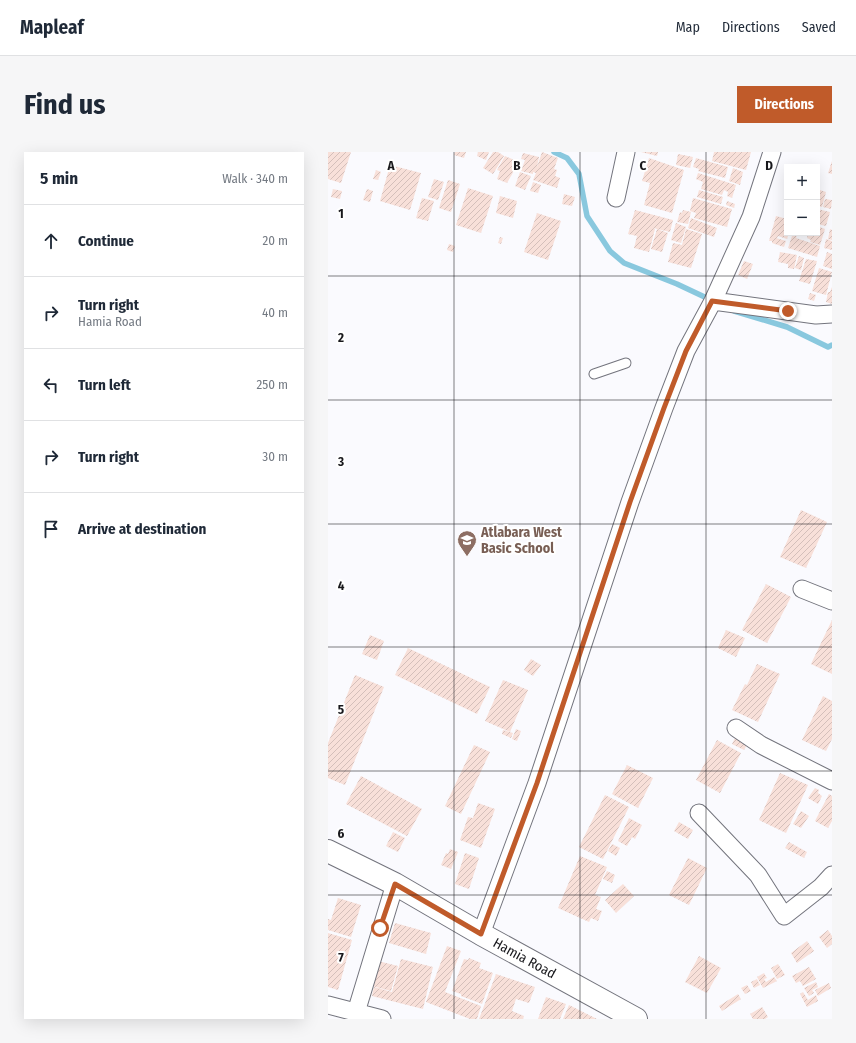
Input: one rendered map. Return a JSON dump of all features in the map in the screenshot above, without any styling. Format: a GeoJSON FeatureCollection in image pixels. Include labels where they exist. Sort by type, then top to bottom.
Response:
{"type":"FeatureCollection","features":[{"type":"Feature","properties":{"kind":"main road","name":"Hamia Road"},"geometry":{"type":"LineString","coordinates":[[328,851],[395,884],[481,934],[636,1019]]}},
{"type":"Feature","properties":{"kind":"street"},"geometry":{"type":"LineString","coordinates":[[616,198],[626,152]]}},
{"type":"Feature","properties":{"kind":"street"},"geometry":{"type":"LineString","coordinates":[[481,934],[537,783],[630,502],[653,439],[686,351],[709,307],[751,217],[772,152]]}},
{"type":"Feature","properties":{"kind":"street"},"geometry":{"type":"LineString","coordinates":[[709,307],[816,315],[832,314]]}},
{"type":"Feature","properties":{"kind":"street"},"geometry":{"type":"LineString","coordinates":[[802,589],[832,601]]}},
{"type":"Feature","properties":{"kind":"street"},"geometry":{"type":"LineString","coordinates":[[736,728],[761,745],[832,781]]}},
{"type":"Feature","properties":{"kind":"street"},"geometry":{"type":"LineString","coordinates":[[699,813],[758,875],[784,916],[821,887],[832,875]]}},
{"type":"Feature","properties":{"kind":"street"},"geometry":{"type":"LineString","coordinates":[[355,1016],[395,884]]}},
{"type":"Feature","properties":{"kind":"street"},"geometry":{"type":"LineString","coordinates":[[328,1005],[355,1016],[382,1019]]}},
{"type":"Feature","properties":{"kind":"lane"},"geometry":{"type":"LineString","coordinates":[[594,374],[626,363]]}},
{"type":"Feature","properties":{"kind":"building"},"geometry":{"type":"Polygon","coordinates":[[[328,152],[351,152],[341,183],[328,179],[328,152]]]}},
{"type":"Feature","properties":{"kind":"building"},"geometry":{"type":"Polygon","coordinates":[[[455,152],[466,152],[464,158],[454,155],[455,152]]]}},
{"type":"Feature","properties":{"kind":"building"},"geometry":{"type":"Polygon","coordinates":[[[478,152],[489,152],[486,160],[477,156],[478,152]]]}},
{"type":"Feature","properties":{"kind":"building"},"geometry":{"type":"Polygon","coordinates":[[[493,152],[498,152],[504,156],[493,174],[483,168],[493,152]]]}},
{"type":"Feature","properties":{"kind":"building"},"geometry":{"type":"Polygon","coordinates":[[[542,152],[558,158],[554,169],[557,170],[555,176],[560,178],[557,188],[533,180],[536,173],[533,172],[533,174],[521,171],[525,160],[521,159],[523,153],[539,157],[537,167],[542,152]]]}},
{"type":"Feature","properties":{"kind":"building"},"geometry":{"type":"Polygon","coordinates":[[[641,152],[658,152],[657,156],[641,152]]]}},
{"type":"Feature","properties":{"kind":"building"},"geometry":{"type":"Polygon","coordinates":[[[714,152],[751,152],[746,170],[712,161],[714,152]]]}},
{"type":"Feature","properties":{"kind":"building"},"geometry":{"type":"Polygon","coordinates":[[[678,154],[693,157],[690,168],[676,165],[678,154]]]}},
{"type":"Feature","properties":{"kind":"building"},"geometry":{"type":"Polygon","coordinates":[[[505,156],[519,162],[507,183],[497,179],[500,171],[497,170],[505,156]]]}},
{"type":"Feature","properties":{"kind":"building"},"geometry":{"type":"Polygon","coordinates":[[[649,158],[684,170],[672,213],[644,205],[650,183],[642,181],[649,158]]]}},
{"type":"Feature","properties":{"kind":"building"},"geometry":{"type":"Polygon","coordinates":[[[696,158],[728,167],[725,178],[698,171],[699,169],[693,167],[696,158]]]}},
{"type":"Feature","properties":{"kind":"building"},"geometry":{"type":"Polygon","coordinates":[[[832,161],[832,174],[828,173],[832,161]]]}},
{"type":"Feature","properties":{"kind":"building"},"geometry":{"type":"Polygon","coordinates":[[[390,165],[421,173],[410,210],[380,201],[390,165]]]}},
{"type":"Feature","properties":{"kind":"building"},"geometry":{"type":"Polygon","coordinates":[[[733,168],[743,172],[740,185],[729,181],[733,168]]]}},
{"type":"Feature","properties":{"kind":"building"},"geometry":{"type":"Polygon","coordinates":[[[376,170],[381,172],[378,180],[373,179],[376,170]]]}},
{"type":"Feature","properties":{"kind":"building"},"geometry":{"type":"Polygon","coordinates":[[[520,172],[531,176],[525,190],[515,186],[520,172]]]}},
{"type":"Feature","properties":{"kind":"building"},"geometry":{"type":"Polygon","coordinates":[[[698,173],[736,185],[732,198],[727,196],[728,192],[724,190],[722,195],[701,189],[703,182],[696,179],[698,173]]]}},
{"type":"Feature","properties":{"kind":"building"},"geometry":{"type":"Polygon","coordinates":[[[434,179],[444,182],[438,200],[428,197],[434,179]]]}},
{"type":"Feature","properties":{"kind":"building"},"geometry":{"type":"Polygon","coordinates":[[[448,180],[460,184],[451,212],[439,208],[448,180]]]}},
{"type":"Feature","properties":{"kind":"building"},"geometry":{"type":"Polygon","coordinates":[[[533,182],[541,185],[538,193],[530,191],[533,182]]]}},
{"type":"Feature","properties":{"kind":"building"},"geometry":{"type":"Polygon","coordinates":[[[468,188],[493,196],[481,233],[456,225],[468,188]]]}},
{"type":"Feature","properties":{"kind":"building"},"geometry":{"type":"Polygon","coordinates":[[[333,189],[342,191],[340,199],[331,197],[333,189]]]}},
{"type":"Feature","properties":{"kind":"building"},"geometry":{"type":"Polygon","coordinates":[[[367,189],[373,191],[370,202],[363,200],[367,189]]]}},
{"type":"Feature","properties":{"kind":"building"},"geometry":{"type":"Polygon","coordinates":[[[699,190],[723,197],[721,204],[697,197],[699,190]]]}},
{"type":"Feature","properties":{"kind":"building"},"geometry":{"type":"Polygon","coordinates":[[[820,190],[826,192],[822,207],[820,207],[820,190]]]}},
{"type":"Feature","properties":{"kind":"building"},"geometry":{"type":"Polygon","coordinates":[[[564,194],[575,197],[572,206],[562,204],[564,194]]]}},
{"type":"Feature","properties":{"kind":"building"},"geometry":{"type":"Polygon","coordinates":[[[500,196],[517,201],[513,218],[496,213],[500,196]]]}},
{"type":"Feature","properties":{"kind":"building"},"geometry":{"type":"Polygon","coordinates":[[[422,198],[434,201],[428,221],[416,218],[422,198]]]}},
{"type":"Feature","properties":{"kind":"building"},"geometry":{"type":"Polygon","coordinates":[[[693,198],[732,209],[727,227],[694,218],[696,213],[690,211],[693,198]]]}},
{"type":"Feature","properties":{"kind":"building"},"geometry":{"type":"Polygon","coordinates":[[[825,199],[832,200],[831,209],[823,207],[825,199]]]}},
{"type":"Feature","properties":{"kind":"building"},"geometry":{"type":"Polygon","coordinates":[[[727,201],[735,204],[734,208],[726,205],[727,201]]]}},
{"type":"Feature","properties":{"kind":"building"},"geometry":{"type":"Polygon","coordinates":[[[635,210],[673,220],[670,232],[653,228],[655,229],[649,252],[634,248],[637,236],[628,234],[635,210]]]}},
{"type":"Feature","properties":{"kind":"building"},"geometry":{"type":"Polygon","coordinates":[[[683,210],[691,212],[688,224],[677,222],[680,212],[682,213],[683,210]]]}},
{"type":"Feature","properties":{"kind":"building"},"geometry":{"type":"Polygon","coordinates":[[[820,210],[830,212],[826,226],[820,225],[820,210]]]}},
{"type":"Feature","properties":{"kind":"building"},"geometry":{"type":"Polygon","coordinates":[[[537,213],[561,221],[548,260],[524,252],[537,213]]]}},
{"type":"Feature","properties":{"kind":"building"},"geometry":{"type":"Polygon","coordinates":[[[776,216],[784,218],[784,236],[788,236],[787,239],[778,236],[777,238],[773,237],[786,241],[784,247],[769,241],[776,216]]]}},
{"type":"Feature","properties":{"kind":"building"},"geometry":{"type":"Polygon","coordinates":[[[691,218],[717,228],[714,237],[688,228],[691,218]]]}},
{"type":"Feature","properties":{"kind":"building"},"geometry":{"type":"Polygon","coordinates":[[[676,223],[686,227],[681,243],[671,240],[676,223]]]}},
{"type":"Feature","properties":{"kind":"building"},"geometry":{"type":"Polygon","coordinates":[[[820,227],[825,229],[820,245],[810,242],[811,240],[807,238],[807,236],[820,236],[820,227]]]}},
{"type":"Feature","properties":{"kind":"building"},"geometry":{"type":"Polygon","coordinates":[[[657,229],[668,233],[662,252],[651,249],[657,229]]]}},
{"type":"Feature","properties":{"kind":"building"},"geometry":{"type":"Polygon","coordinates":[[[686,229],[702,234],[691,268],[668,262],[673,243],[682,245],[686,229]]]}},
{"type":"Feature","properties":{"kind":"building"},"geometry":{"type":"Polygon","coordinates":[[[830,229],[832,230],[832,240],[828,239],[830,229]]]}},
{"type":"Feature","properties":{"kind":"building"},"geometry":{"type":"Polygon","coordinates":[[[792,236],[797,236],[796,238],[820,246],[817,257],[788,248],[792,236]]]}},
{"type":"Feature","properties":{"kind":"building"},"geometry":{"type":"Polygon","coordinates":[[[500,237],[503,238],[501,244],[498,243],[500,237]]]}},
{"type":"Feature","properties":{"kind":"building"},"geometry":{"type":"Polygon","coordinates":[[[826,239],[832,241],[832,250],[824,248],[826,239]]]}},
{"type":"Feature","properties":{"kind":"building"},"geometry":{"type":"Polygon","coordinates":[[[449,244],[455,246],[453,252],[447,250],[449,244]]]}},
{"type":"Feature","properties":{"kind":"building"},"geometry":{"type":"Polygon","coordinates":[[[780,252],[797,255],[794,269],[788,268],[788,264],[778,262],[780,252]]]}},
{"type":"Feature","properties":{"kind":"building"},"geometry":{"type":"Polygon","coordinates":[[[827,252],[832,254],[832,269],[823,266],[827,252]]]}},
{"type":"Feature","properties":{"kind":"building"},"geometry":{"type":"Polygon","coordinates":[[[799,256],[804,258],[801,270],[795,268],[799,256]]]}},
{"type":"Feature","properties":{"kind":"building"},"geometry":{"type":"Polygon","coordinates":[[[806,259],[817,261],[810,284],[799,281],[806,259]]]}},
{"type":"Feature","properties":{"kind":"building"},"geometry":{"type":"Polygon","coordinates":[[[744,261],[753,264],[747,279],[738,275],[744,261]]]}},
{"type":"Feature","properties":{"kind":"building"},"geometry":{"type":"Polygon","coordinates":[[[819,268],[832,272],[826,295],[812,291],[819,268]]]}},
{"type":"Feature","properties":{"kind":"building"},"geometry":{"type":"Polygon","coordinates":[[[832,287],[832,304],[826,302],[828,292],[830,292],[832,287]]]}},
{"type":"Feature","properties":{"kind":"building"},"geometry":{"type":"Polygon","coordinates":[[[810,293],[816,295],[814,301],[808,299],[810,293]]]}},
{"type":"Feature","properties":{"kind":"building"},"geometry":{"type":"Polygon","coordinates":[[[801,510],[827,522],[806,568],[780,557],[801,510]]]}},
{"type":"Feature","properties":{"kind":"building"},"geometry":{"type":"Polygon","coordinates":[[[766,584],[791,597],[767,643],[742,630],[766,584]]]}},
{"type":"Feature","properties":{"kind":"building"},"geometry":{"type":"Polygon","coordinates":[[[832,620],[832,674],[811,664],[832,620]]]}},
{"type":"Feature","properties":{"kind":"building"},"geometry":{"type":"Polygon","coordinates":[[[726,630],[745,638],[736,657],[718,648],[726,630]]]}},
{"type":"Feature","properties":{"kind":"building"},"geometry":{"type":"Polygon","coordinates":[[[370,635],[384,641],[377,660],[362,654],[370,635]]]}},
{"type":"Feature","properties":{"kind":"building"},"geometry":{"type":"Polygon","coordinates":[[[408,648],[490,687],[477,714],[395,675],[408,648]]]}},
{"type":"Feature","properties":{"kind":"building"},"geometry":{"type":"Polygon","coordinates":[[[531,659],[541,665],[533,676],[524,670],[531,659]]]}},
{"type":"Feature","properties":{"kind":"building"},"geometry":{"type":"Polygon","coordinates":[[[757,664],[780,674],[758,722],[732,710],[745,684],[747,685],[757,664]]]}},
{"type":"Feature","properties":{"kind":"building"},"geometry":{"type":"Polygon","coordinates":[[[355,675],[384,687],[345,785],[328,778],[328,743],[355,675]]]}},
{"type":"Feature","properties":{"kind":"building"},"geometry":{"type":"Polygon","coordinates":[[[503,680],[528,690],[510,732],[485,721],[503,680]]]}},
{"type":"Feature","properties":{"kind":"building"},"geometry":{"type":"Polygon","coordinates":[[[823,696],[832,701],[832,739],[826,751],[802,740],[823,696]]]}},
{"type":"Feature","properties":{"kind":"building"},"geometry":{"type":"Polygon","coordinates":[[[516,729],[521,731],[517,741],[512,739],[516,729]]]}},
{"type":"Feature","properties":{"kind":"building"},"geometry":{"type":"Polygon","coordinates":[[[503,730],[513,733],[511,738],[502,734],[503,730]]]}},
{"type":"Feature","properties":{"kind":"building"},"geometry":{"type":"Polygon","coordinates":[[[736,736],[748,743],[744,750],[732,744],[736,736]]]}},
{"type":"Feature","properties":{"kind":"building"},"geometry":{"type":"Polygon","coordinates":[[[717,740],[741,753],[720,793],[696,780],[717,740]]]}},
{"type":"Feature","properties":{"kind":"building"},"geometry":{"type":"Polygon","coordinates":[[[474,745],[490,752],[461,814],[445,806],[474,745]]]}},
{"type":"Feature","properties":{"kind":"building"},"geometry":{"type":"Polygon","coordinates":[[[627,765],[653,778],[638,808],[612,794],[627,765]]]}},
{"type":"Feature","properties":{"kind":"building"},"geometry":{"type":"Polygon","coordinates":[[[780,773],[808,785],[786,833],[759,820],[780,773]]]}},
{"type":"Feature","properties":{"kind":"building"},"geometry":{"type":"Polygon","coordinates":[[[361,776],[422,809],[407,836],[346,804],[361,776]]]}},
{"type":"Feature","properties":{"kind":"building"},"geometry":{"type":"Polygon","coordinates":[[[815,788],[819,790],[818,793],[822,796],[818,804],[808,798],[815,788]]]}},
{"type":"Feature","properties":{"kind":"building"},"geometry":{"type":"Polygon","coordinates":[[[829,794],[832,796],[832,821],[828,828],[815,821],[829,794]]]}},
{"type":"Feature","properties":{"kind":"building"},"geometry":{"type":"Polygon","coordinates":[[[605,795],[629,807],[603,859],[579,847],[605,795]]]}},
{"type":"Feature","properties":{"kind":"building"},"geometry":{"type":"Polygon","coordinates":[[[478,803],[495,809],[481,848],[460,840],[468,817],[473,818],[478,803]]]}},
{"type":"Feature","properties":{"kind":"building"},"geometry":{"type":"Polygon","coordinates":[[[801,811],[809,816],[801,828],[793,824],[801,811]]]}},
{"type":"Feature","properties":{"kind":"building"},"geometry":{"type":"Polygon","coordinates":[[[629,818],[642,825],[635,839],[632,837],[627,846],[618,841],[629,818]]]}},
{"type":"Feature","properties":{"kind":"building"},"geometry":{"type":"Polygon","coordinates":[[[679,822],[693,830],[688,839],[674,831],[679,822]]]}},
{"type":"Feature","properties":{"kind":"building"},"geometry":{"type":"Polygon","coordinates":[[[393,832],[405,838],[398,852],[386,846],[393,832]]]}},
{"type":"Feature","properties":{"kind":"building"},"geometry":{"type":"Polygon","coordinates":[[[789,842],[807,852],[804,858],[785,848],[789,842]]]}},
{"type":"Feature","properties":{"kind":"building"},"geometry":{"type":"Polygon","coordinates":[[[612,844],[620,848],[616,856],[608,851],[612,844]]]}},
{"type":"Feature","properties":{"kind":"building"},"geometry":{"type":"Polygon","coordinates":[[[450,849],[458,852],[451,869],[441,865],[446,853],[448,854],[450,849]]]}},
{"type":"Feature","properties":{"kind":"building"},"geometry":{"type":"Polygon","coordinates":[[[465,853],[479,858],[469,889],[455,884],[465,853]]]}},
{"type":"Feature","properties":{"kind":"building"},"geometry":{"type":"Polygon","coordinates":[[[580,856],[607,867],[595,895],[601,897],[596,909],[602,911],[598,921],[591,918],[589,922],[558,908],[580,856]]]}},
{"type":"Feature","properties":{"kind":"building"},"geometry":{"type":"Polygon","coordinates":[[[688,858],[707,868],[689,905],[669,895],[688,858]]]}},
{"type":"Feature","properties":{"kind":"building"},"geometry":{"type":"Polygon","coordinates":[[[607,871],[615,875],[612,883],[603,879],[607,871]]]}},
{"type":"Feature","properties":{"kind":"building"},"geometry":{"type":"Polygon","coordinates":[[[623,884],[634,896],[616,913],[605,900],[623,884]]]}},
{"type":"Feature","properties":{"kind":"building"},"geometry":{"type":"Polygon","coordinates":[[[338,898],[361,905],[351,937],[328,930],[328,919],[331,920],[338,898]]]}},
{"type":"Feature","properties":{"kind":"building"},"geometry":{"type":"Polygon","coordinates":[[[395,923],[431,933],[426,954],[389,943],[395,923]]]}},
{"type":"Feature","properties":{"kind":"building"},"geometry":{"type":"Polygon","coordinates":[[[828,930],[832,936],[832,944],[827,948],[819,937],[828,930]]]}},
{"type":"Feature","properties":{"kind":"building"},"geometry":{"type":"Polygon","coordinates":[[[328,933],[352,940],[338,990],[328,987],[328,933]]]}},
{"type":"Feature","properties":{"kind":"building"},"geometry":{"type":"Polygon","coordinates":[[[807,941],[814,951],[797,963],[791,953],[807,941]]]}},
{"type":"Feature","properties":{"kind":"building"},"geometry":{"type":"Polygon","coordinates":[[[447,946],[461,951],[445,992],[481,1006],[477,1019],[470,1019],[426,1002],[447,946]]]}},
{"type":"Feature","properties":{"kind":"building"},"geometry":{"type":"Polygon","coordinates":[[[699,956],[721,968],[707,993],[685,982],[699,956]]]}},
{"type":"Feature","properties":{"kind":"building"},"geometry":{"type":"Polygon","coordinates":[[[469,958],[481,963],[479,968],[493,973],[482,1004],[452,991],[464,959],[468,960],[469,958]]]}},
{"type":"Feature","properties":{"kind":"building"},"geometry":{"type":"Polygon","coordinates":[[[401,959],[433,967],[423,1009],[372,996],[374,987],[392,992],[401,959]]]}},
{"type":"Feature","properties":{"kind":"building"},"geometry":{"type":"Polygon","coordinates":[[[374,960],[398,966],[391,991],[368,985],[374,960]]]}},
{"type":"Feature","properties":{"kind":"building"},"geometry":{"type":"Polygon","coordinates":[[[778,964],[785,975],[777,979],[771,968],[778,964]]]}},
{"type":"Feature","properties":{"kind":"building"},"geometry":{"type":"Polygon","coordinates":[[[809,967],[816,979],[803,986],[800,981],[796,983],[792,976],[809,967]]]}},
{"type":"Feature","properties":{"kind":"building"},"geometry":{"type":"Polygon","coordinates":[[[764,973],[767,978],[764,979],[766,982],[774,977],[777,981],[763,988],[757,977],[764,973]]]}},
{"type":"Feature","properties":{"kind":"building"},"geometry":{"type":"Polygon","coordinates":[[[496,974],[535,987],[529,1003],[516,999],[512,1011],[524,1016],[523,1019],[479,1019],[496,974]]]}},
{"type":"Feature","properties":{"kind":"building"},"geometry":{"type":"Polygon","coordinates":[[[757,979],[760,985],[754,988],[751,982],[757,979]]]}},
{"type":"Feature","properties":{"kind":"building"},"geometry":{"type":"Polygon","coordinates":[[[816,982],[818,987],[812,990],[814,993],[809,996],[804,988],[816,982]]]}},
{"type":"Feature","properties":{"kind":"building"},"geometry":{"type":"Polygon","coordinates":[[[829,983],[831,988],[818,996],[815,990],[829,983]]]}},
{"type":"Feature","properties":{"kind":"building"},"geometry":{"type":"Polygon","coordinates":[[[747,985],[751,991],[745,994],[741,988],[747,985]]]}},
{"type":"Feature","properties":{"kind":"building"},"geometry":{"type":"Polygon","coordinates":[[[803,992],[808,1000],[816,995],[818,1001],[807,1007],[800,994],[803,992]]]}},
{"type":"Feature","properties":{"kind":"building"},"geometry":{"type":"Polygon","coordinates":[[[738,994],[741,999],[722,1011],[719,1006],[738,994]]]}},
{"type":"Feature","properties":{"kind":"building"},"geometry":{"type":"Polygon","coordinates":[[[546,997],[566,1004],[560,1019],[538,1019],[546,997]]]}},
{"type":"Feature","properties":{"kind":"building"},"geometry":{"type":"Polygon","coordinates":[[[569,1005],[597,1019],[563,1019],[569,1005]]]}},
{"type":"Feature","properties":{"kind":"building"},"geometry":{"type":"Polygon","coordinates":[[[762,1007],[768,1017],[765,1019],[753,1019],[750,1014],[762,1007]]]}},
{"type":"Feature","properties":{"kind":"waterway"},"geometry":{"type":"LineString","coordinates":[[554,152],[567,158],[579,174],[587,216],[610,251],[624,263],[677,284],[711,300]]}},
{"type":"Feature","properties":{"kind":"waterway"},"geometry":{"type":"LineString","coordinates":[[734,311],[787,327],[828,347],[832,345]]}},
{"type":"Feature","properties":{"kind":"place","name":"Atlabara West Basic School"},"geometry":{"type":"Point","coordinates":[467,557]}},
{"type":"Feature","properties":{"kind":"route"},"geometry":{"type":"LineString","coordinates":[[380,928],[395,884],[481,934],[537,783],[630,502],[686,351],[712,301],[763,309],[788,311]]}}]}
